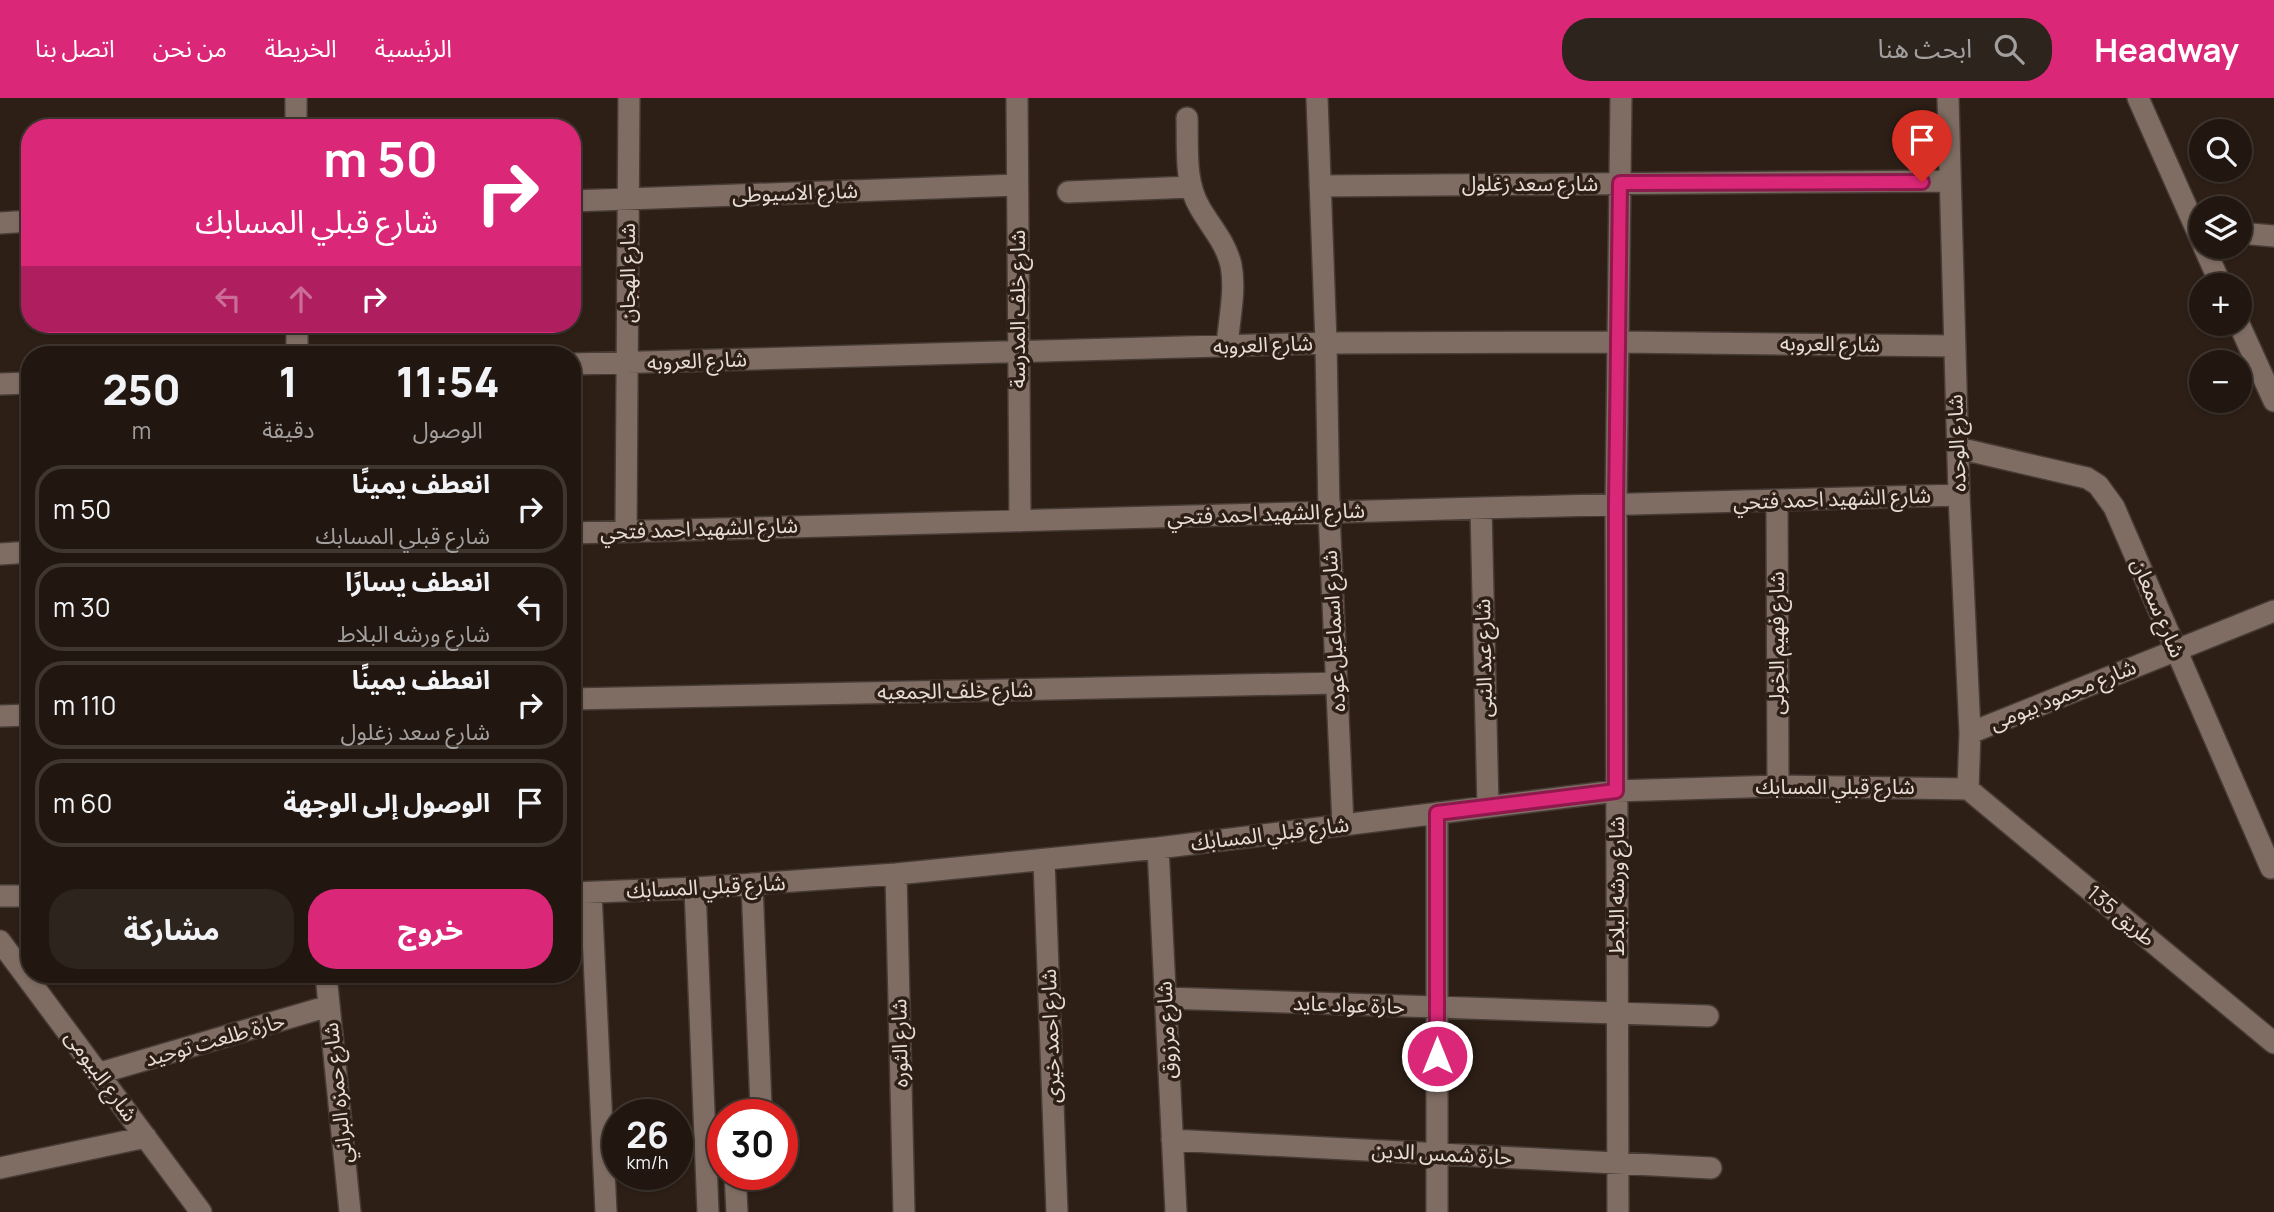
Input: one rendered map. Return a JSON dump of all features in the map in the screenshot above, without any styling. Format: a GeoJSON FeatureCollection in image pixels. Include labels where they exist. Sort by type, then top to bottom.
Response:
{"type":"FeatureCollection","features":[{"type":"Feature","properties":{"kind":"street"},"geometry":{"type":"LineString","coordinates":[[296,98],[296,119]]}},
{"type":"Feature","properties":{"kind":"street","name":"شارع الهجان"},"geometry":{"type":"LineString","coordinates":[[626,531],[629,98]]}},
{"type":"Feature","properties":{"kind":"street","name":"شارع خلف المدرسة"},"geometry":{"type":"LineString","coordinates":[[1017,98],[1020,521]]}},
{"type":"Feature","properties":{"kind":"street","name":"شارع اسماعيل عوده"},"geometry":{"type":"LineString","coordinates":[[1317,98],[1329,513],[1343,825]]}},
{"type":"Feature","properties":{"kind":"street","name":"شارع ورشه البلاط"},"geometry":{"type":"LineString","coordinates":[[1618,1212],[1616,505],[1621,98]]}},
{"type":"Feature","properties":{"kind":"street","name":"شارع الوحده"},"geometry":{"type":"LineString","coordinates":[[1948,98],[1959,495],[1970,733],[1968,789]]}},
{"type":"Feature","properties":{"kind":"street"},"geometry":{"type":"LineString","coordinates":[[2138,98],[2189,211]]}},
{"type":"Feature","properties":{"kind":"street"},"geometry":{"type":"LineString","coordinates":[[1187,118],[1191,187],[1199,207],[1223,243],[1231,268],[1227,346]]}},
{"type":"Feature","properties":{"kind":"street","name":"شارع سعد زغلول"},"geometry":{"type":"LineString","coordinates":[[1320,186],[1949,181]]}},
{"type":"Feature","properties":{"kind":"street","name":"شارع الاسيوطى"},"geometry":{"type":"LineString","coordinates":[[581,201],[1017,185]]}},
{"type":"Feature","properties":{"kind":"street"},"geometry":{"type":"LineString","coordinates":[[1068,192],[1191,187]]}},
{"type":"Feature","properties":{"kind":"street"},"geometry":{"type":"LineString","coordinates":[[0,223],[21,222]]}},
{"type":"Feature","properties":{"kind":"street"},"geometry":{"type":"LineString","coordinates":[[2252,234],[2274,236]]}},
{"type":"Feature","properties":{"kind":"street"},"geometry":{"type":"LineString","coordinates":[[2244,336],[2274,401]]}},
{"type":"Feature","properties":{"kind":"street","name":"شارع العروبه"},"geometry":{"type":"LineString","coordinates":[[581,364],[1326,343],[1620,342],[1955,346]]}},
{"type":"Feature","properties":{"kind":"street"},"geometry":{"type":"LineString","coordinates":[[0,384],[21,383]]}},
{"type":"Feature","properties":{"kind":"street","name":"شارع سمعان"},"geometry":{"type":"LineString","coordinates":[[1958,449],[2075,473],[2098,485],[2114,507],[2271,868]]}},
{"type":"Feature","properties":{"kind":"street","name":"شارع الشهيد احمد فتحي"},"geometry":{"type":"LineString","coordinates":[[581,533],[1959,495]]}},
{"type":"Feature","properties":{"kind":"street","name":"شارع فهيم الخولى"},"geometry":{"type":"LineString","coordinates":[[1777,501],[1778,786]]}},
{"type":"Feature","properties":{"kind":"street","name":"شارع عبد النبى"},"geometry":{"type":"LineString","coordinates":[[1480,509],[1488,807]]}},
{"type":"Feature","properties":{"kind":"street"},"geometry":{"type":"LineString","coordinates":[[0,554],[21,553]]}},
{"type":"Feature","properties":{"kind":"street","name":"شارع محمود بيومى"},"geometry":{"type":"LineString","coordinates":[[1970,733],[2274,611]]}},
{"type":"Feature","properties":{"kind":"street","name":"شارع خلف الجمعيه"},"geometry":{"type":"LineString","coordinates":[[581,699],[1337,683]]}},
{"type":"Feature","properties":{"kind":"street"},"geometry":{"type":"LineString","coordinates":[[0,716],[21,715]]}},
{"type":"Feature","properties":{"kind":"street","name":"شارع قبلي المسابك"},"geometry":{"type":"LineString","coordinates":[[581,893],[896,874],[1044,860],[1616,791],[1778,786],[1968,789]]}},
{"type":"Feature","properties":{"kind":"street","name":"طريق 135"},"geometry":{"type":"LineString","coordinates":[[1968,789],[2274,1042]]}},
{"type":"Feature","properties":{"kind":"street"},"geometry":{"type":"LineString","coordinates":[[1437,813],[1437,1212]]}},
{"type":"Feature","properties":{"kind":"street","name":"شارع مرزوق"},"geometry":{"type":"LineString","coordinates":[[1158,848],[1176,1212]]}},
{"type":"Feature","properties":{"kind":"street","name":"شارع احمد خيرى"},"geometry":{"type":"LineString","coordinates":[[1044,860],[1057,1212]]}},
{"type":"Feature","properties":{"kind":"street","name":"شارع الثوره"},"geometry":{"type":"LineString","coordinates":[[896,874],[904,1212]]}},
{"type":"Feature","properties":{"kind":"street"},"geometry":{"type":"LineString","coordinates":[[752,884],[761,1099]]}},
{"type":"Feature","properties":{"kind":"street"},"geometry":{"type":"LineString","coordinates":[[695,888],[708,1212]]}},
{"type":"Feature","properties":{"kind":"street"},"geometry":{"type":"LineString","coordinates":[[581,893],[606,1212]]}},
{"type":"Feature","properties":{"kind":"street"},"geometry":{"type":"LineString","coordinates":[[0,896],[21,896]]}},
{"type":"Feature","properties":{"kind":"street","name":"شارع البيومى"},"geometry":{"type":"LineString","coordinates":[[0,941],[21,969]]}},
{"type":"Feature","properties":{"kind":"street","name":"شارع البيومى"},"geometry":{"type":"LineString","coordinates":[[32,983],[201,1212]]}},
{"type":"Feature","properties":{"kind":"street","name":"شارع حمزه البراني"},"geometry":{"type":"LineString","coordinates":[[327,983],[350,1212]]}},
{"type":"Feature","properties":{"kind":"street","name":"حارة عواد عايد"},"geometry":{"type":"LineString","coordinates":[[1165,998],[1708,1016]]}},
{"type":"Feature","properties":{"kind":"street","name":"حارة طلعت توحيد"},"geometry":{"type":"LineString","coordinates":[[100,1073],[329,1006]]}},
{"type":"Feature","properties":{"kind":"street"},"geometry":{"type":"LineString","coordinates":[[0,1168],[146,1137]]}},
{"type":"Feature","properties":{"kind":"street","name":"حارة شمس الدين"},"geometry":{"type":"LineString","coordinates":[[1172,1140],[1711,1168]]}},
{"type":"Feature","properties":{"kind":"street"},"geometry":{"type":"LineString","coordinates":[[736,1190],[737,1212]]}},
{"type":"Feature","properties":{"kind":"route"},"geometry":{"type":"LineString","coordinates":[[1437,1056],[1437,813],[1616,791],[1620,183],[1922,182]]}}]}
